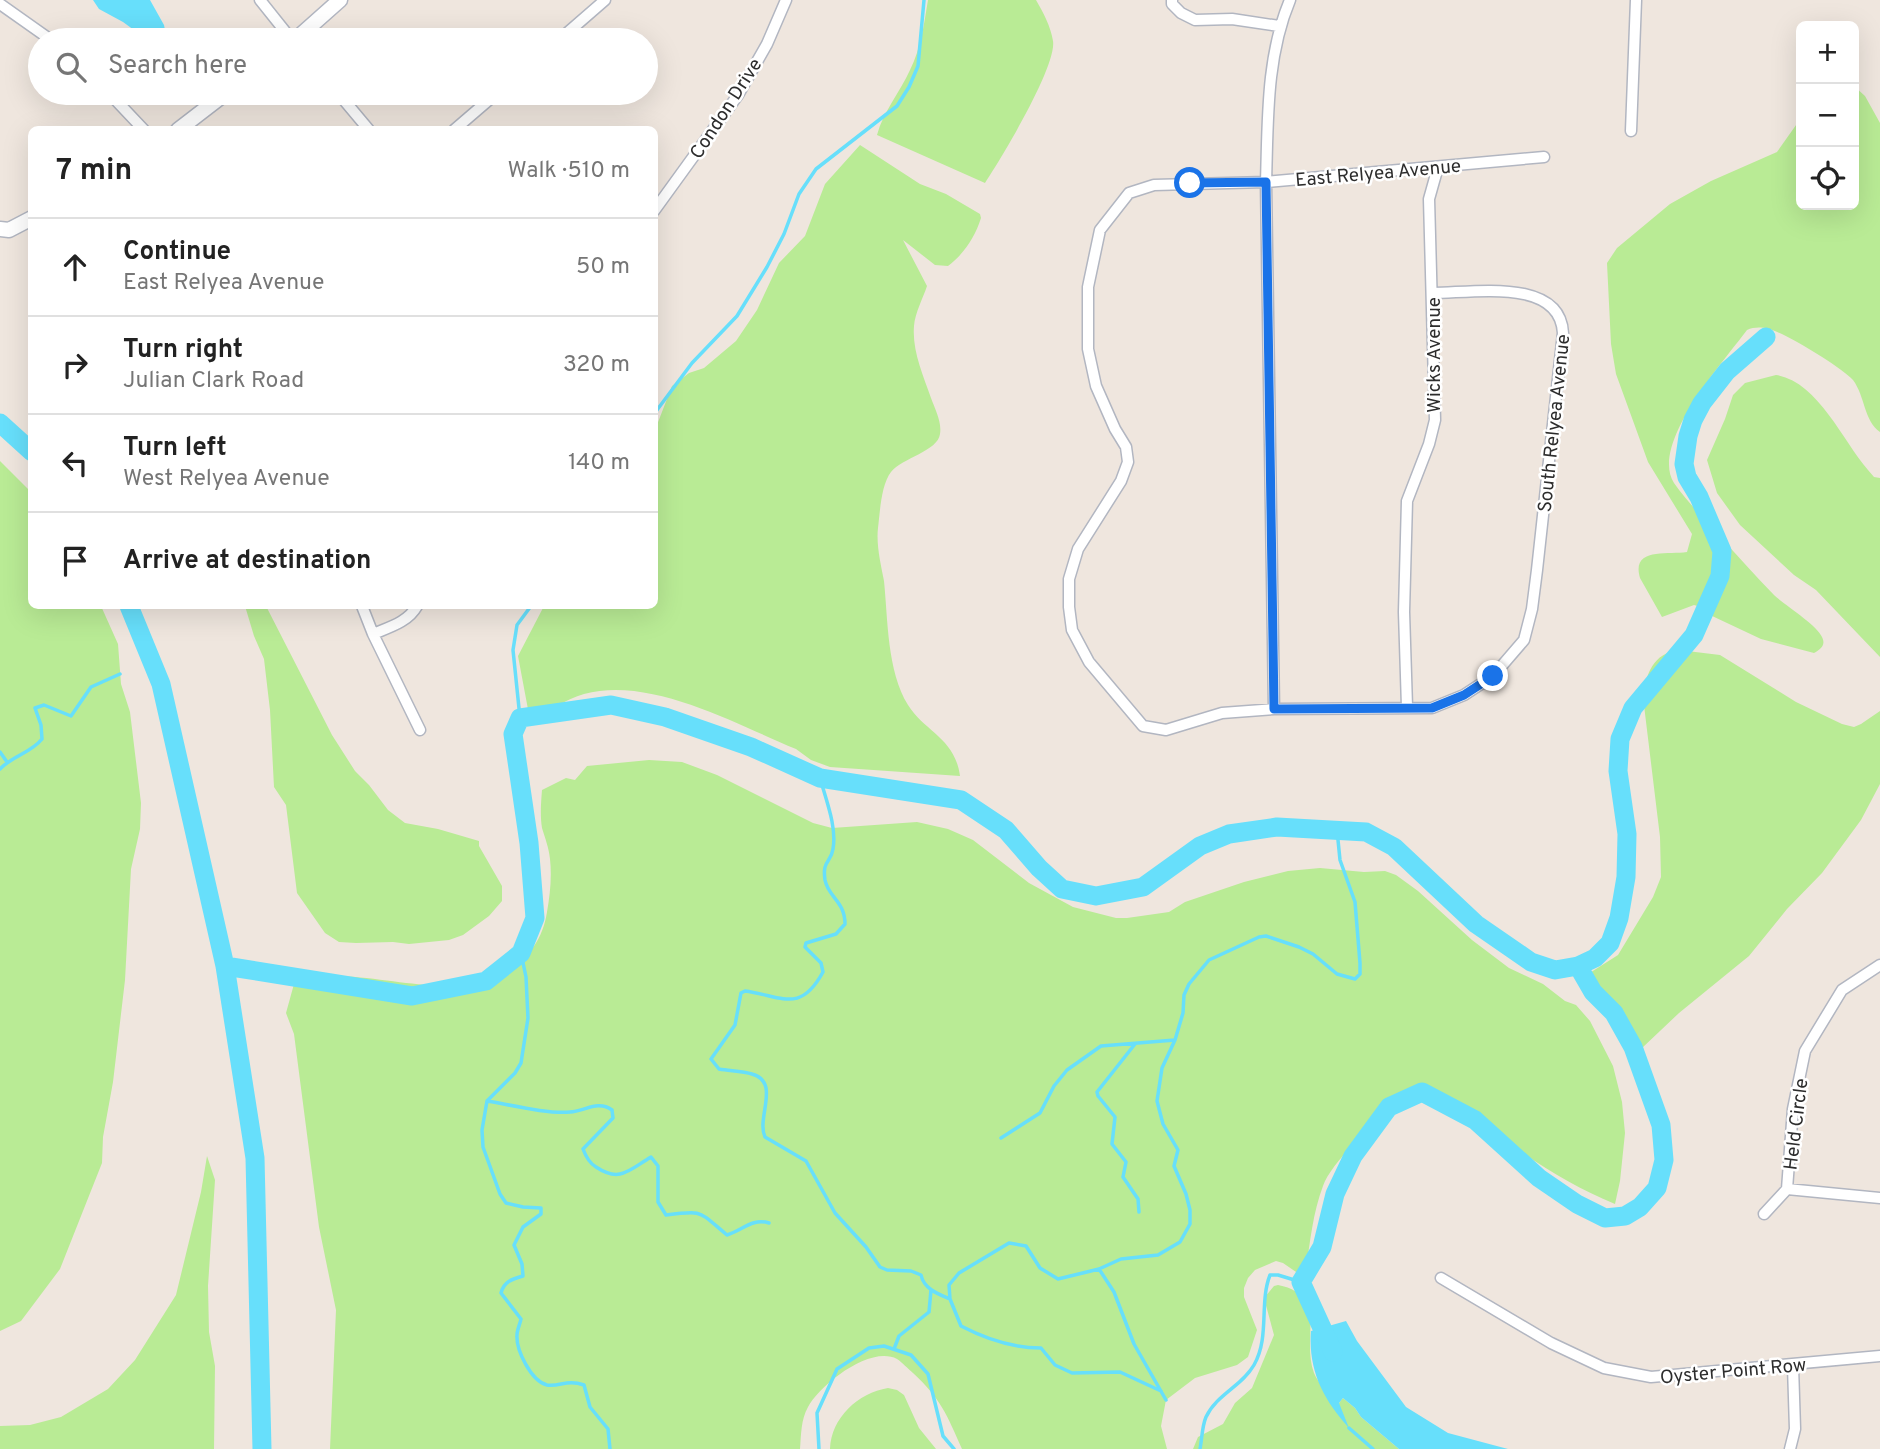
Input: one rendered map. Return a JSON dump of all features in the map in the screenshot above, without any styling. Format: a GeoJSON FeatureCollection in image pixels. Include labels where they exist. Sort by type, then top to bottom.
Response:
{"type":"FeatureCollection","features":[{"type":"Feature","properties":{"kind":"street"},"geometry":{"type":"LineString","coordinates":[[260,0],[284,28]]}},
{"type":"Feature","properties":{"kind":"street"},"geometry":{"type":"LineString","coordinates":[[308,28],[340,0]]}},
{"type":"Feature","properties":{"kind":"street"},"geometry":{"type":"LineString","coordinates":[[573,28],[605,0]]}},
{"type":"Feature","properties":{"kind":"street","name":"Condon Drive"},"geometry":{"type":"LineString","coordinates":[[658,205],[738,95],[786,0]]}},
{"type":"Feature","properties":{"kind":"street"},"geometry":{"type":"LineString","coordinates":[[1172,0],[1172,4],[1181,13],[1195,20],[1232,19],[1279,26]]}},
{"type":"Feature","properties":{"kind":"street"},"geometry":{"type":"LineString","coordinates":[[1290,0],[1279,26],[1268,108],[1266,182],[1274,709],[1407,707]]}},
{"type":"Feature","properties":{"kind":"street"},"geometry":{"type":"LineString","coordinates":[[1631,131],[1636,0]]}},
{"type":"Feature","properties":{"kind":"street"},"geometry":{"type":"LineString","coordinates":[[0,4],[34,28]]}},
{"type":"Feature","properties":{"kind":"street"},"geometry":{"type":"LineString","coordinates":[[120,105],[140,126]]}},
{"type":"Feature","properties":{"kind":"street"},"geometry":{"type":"LineString","coordinates":[[183,126],[210,105]]}},
{"type":"Feature","properties":{"kind":"street"},"geometry":{"type":"LineString","coordinates":[[348,105],[366,126]]}},
{"type":"Feature","properties":{"kind":"street"},"geometry":{"type":"LineString","coordinates":[[459,126],[484,105]]}},
{"type":"Feature","properties":{"kind":"street","name":"East Relyea Avenue"},"geometry":{"type":"LineString","coordinates":[[1274,709],[1222,713],[1166,730],[1143,726],[1089,662],[1072,631],[1069,579],[1078,549],[1121,481],[1128,462],[1126,447],[1096,386],[1088,349],[1088,287],[1100,230],[1129,193],[1154,185],[1266,182],[1544,157]]}},
{"type":"Feature","properties":{"kind":"street","name":"Wicks Avenue"},"geometry":{"type":"LineString","coordinates":[[1407,707],[1404,612],[1406,501],[1429,444],[1435,420],[1429,199],[1438,167]]}},
{"type":"Feature","properties":{"kind":"street"},"geometry":{"type":"LineString","coordinates":[[0,229],[9,230],[28,220]]}},
{"type":"Feature","properties":{"kind":"street","name":"South Relyea Avenue"},"geometry":{"type":"LineString","coordinates":[[1407,707],[1432,708],[1464,695],[1493,676],[1524,640],[1532,609],[1563,332],[1562,319],[1551,305],[1535,295],[1511,292],[1433,293]]}},
{"type":"Feature","properties":{"kind":"street"},"geometry":{"type":"LineString","coordinates":[[363,609],[419,730]]}},
{"type":"Feature","properties":{"kind":"street"},"geometry":{"type":"LineString","coordinates":[[373,634],[401,622],[415,609]]}},
{"type":"Feature","properties":{"kind":"street","name":"Held Circle"},"geometry":{"type":"LineString","coordinates":[[1764,1214],[1787,1189],[1793,1110],[1805,1051],[1842,990],[1880,965]]}},
{"type":"Feature","properties":{"kind":"street","name":"Held Circle"},"geometry":{"type":"LineString","coordinates":[[1787,1189],[1880,1198]]}},
{"type":"Feature","properties":{"kind":"street","name":"Oyster Point Row"},"geometry":{"type":"LineString","coordinates":[[1441,1278],[1551,1343],[1604,1368],[1651,1377],[1880,1356]]}},
{"type":"Feature","properties":{"kind":"street"},"geometry":{"type":"LineString","coordinates":[[1790,1449],[1795,1429],[1793,1366]]}},
{"type":"Feature","properties":{"kind":"green space"},"geometry":{"type":"Polygon","coordinates":[[[928,0],[1036,0],[1050,30],[1052,53],[1046,70],[1027,112],[985,183],[877,135],[883,118],[914,62],[928,0]]]}},
{"type":"Feature","properties":{"kind":"green space"},"geometry":{"type":"Polygon","coordinates":[[[1859,91],[1880,123],[1880,432],[1871,421],[1857,386],[1847,375],[1787,337],[1769,329],[1755,328],[1747,330],[1693,403],[1680,425],[1669,466],[1674,483],[1691,505],[1774,595],[1819,632],[1823,645],[1814,653],[1761,639],[1694,605],[1662,617],[1640,578],[1641,561],[1653,554],[1687,552],[1692,534],[1648,462],[1616,374],[1611,344],[1607,263],[1617,248],[1670,204],[1711,181],[1777,152],[1796,125],[1796,210],[1859,210],[1859,91]]]}},
{"type":"Feature","properties":{"kind":"green space"},"geometry":{"type":"Polygon","coordinates":[[[860,145],[920,184],[946,194],[980,214],[981,218],[968,245],[948,266],[935,265],[903,240],[927,286],[916,316],[914,335],[919,363],[939,420],[940,434],[938,440],[927,450],[891,472],[883,491],[878,535],[892,661],[901,692],[915,714],[946,744],[957,763],[960,776],[830,767],[720,716],[692,705],[637,691],[610,690],[584,694],[530,720],[518,656],[542,609],[658,609],[658,422],[672,386],[689,373],[704,368],[736,341],[757,310],[779,263],[805,236],[825,184],[860,145]]]}},
{"type":"Feature","properties":{"kind":"green space"},"geometry":{"type":"Polygon","coordinates":[[[1776,375],[1791,380],[1817,400],[1858,458],[1874,477],[1880,478],[1880,657],[1816,590],[1794,575],[1740,525],[1717,493],[1707,460],[1733,395],[1745,383],[1776,375]]]}},
{"type":"Feature","properties":{"kind":"green space"},"geometry":{"type":"Polygon","coordinates":[[[0,461],[28,489],[28,609],[102,609],[118,644],[121,684],[130,712],[141,803],[140,829],[131,869],[125,980],[113,1082],[103,1137],[102,1163],[60,1269],[21,1321],[0,1331],[0,461]]]}},
{"type":"Feature","properties":{"kind":"green space"},"geometry":{"type":"Polygon","coordinates":[[[246,609],[268,609],[332,735],[355,771],[388,810],[405,823],[479,841],[479,846],[502,886],[502,901],[489,916],[463,935],[449,940],[409,944],[356,943],[339,942],[325,933],[297,893],[286,805],[274,787],[264,659],[246,609]]]}},
{"type":"Feature","properties":{"kind":"green space"},"geometry":{"type":"Polygon","coordinates":[[[1679,650],[1720,655],[1796,702],[1842,724],[1854,727],[1880,711],[1880,784],[1861,820],[1822,873],[1787,909],[1749,956],[1679,1013],[1641,1049],[1612,1000],[1585,976],[1618,955],[1653,897],[1661,877],[1660,837],[1643,697],[1652,666],[1663,655],[1679,650]]]}},
{"type":"Feature","properties":{"kind":"green space"},"geometry":{"type":"Polygon","coordinates":[[[649,760],[682,762],[717,775],[813,823],[832,828],[917,822],[948,829],[973,840],[1029,883],[1073,907],[1116,918],[1169,912],[1185,902],[1244,882],[1288,871],[1320,868],[1385,871],[1396,875],[1509,968],[1543,984],[1565,1001],[1576,1005],[1590,1021],[1613,1066],[1622,1102],[1625,1133],[1615,1204],[1544,1167],[1484,1120],[1458,1105],[1426,1102],[1395,1110],[1354,1144],[1328,1177],[1317,1206],[1306,1269],[1299,1274],[1276,1261],[1255,1270],[1248,1278],[1244,1297],[1257,1330],[1248,1357],[1237,1365],[1195,1378],[1166,1400],[1161,1426],[1167,1449],[962,1449],[947,1417],[930,1391],[899,1360],[886,1356],[860,1362],[823,1388],[806,1412],[800,1449],[330,1449],[336,1310],[319,1227],[294,1034],[286,1013],[294,984],[324,976],[343,976],[421,984],[452,984],[474,981],[515,965],[536,943],[545,923],[548,906],[551,866],[541,823],[542,790],[566,778],[575,780],[587,766],[649,760]]]}},
{"type":"Feature","properties":{"kind":"green space"},"geometry":{"type":"Polygon","coordinates":[[[207,1156],[215,1180],[208,1286],[209,1332],[215,1366],[214,1449],[0,1449],[0,1426],[30,1425],[61,1417],[108,1389],[135,1360],[176,1295],[207,1156]]]}},
{"type":"Feature","properties":{"kind":"green space"},"geometry":{"type":"Polygon","coordinates":[[[1278,1285],[1294,1290],[1303,1298],[1308,1308],[1311,1360],[1318,1381],[1339,1403],[1343,1398],[1399,1449],[1193,1449],[1198,1437],[1223,1424],[1235,1403],[1252,1388],[1274,1335],[1264,1298],[1278,1285]]]}},
{"type":"Feature","properties":{"kind":"green space"},"geometry":{"type":"Polygon","coordinates":[[[888,1388],[904,1395],[919,1428],[936,1449],[830,1449],[835,1427],[848,1409],[866,1395],[888,1388]]]}},
{"type":"Feature","properties":{"kind":"water"},"geometry":{"type":"Polygon","coordinates":[[[93,0],[150,0],[165,28],[131,28],[99,9],[93,0]]]}},
{"type":"Feature","properties":{"kind":"water"},"geometry":{"type":"Polygon","coordinates":[[[1346,1321],[1357,1341],[1406,1407],[1448,1433],[1508,1449],[1399,1449],[1343,1398],[1339,1403],[1349,1428],[1319,1383],[1311,1345],[1311,1331],[1346,1321]]]}},
{"type":"Feature","properties":{"kind":"waterway"},"geometry":{"type":"LineString","coordinates":[[658,409],[692,363],[737,316],[767,267],[784,234],[799,194],[816,169],[897,106],[918,66],[924,0]]}},
{"type":"Feature","properties":{"kind":"waterway"},"geometry":{"type":"LineString","coordinates":[[225,966],[412,996],[486,981],[521,953],[535,918],[529,843],[513,734],[520,718],[611,705],[665,717],[751,747],[820,778],[961,800],[1006,830],[1039,868],[1062,889],[1096,896],[1143,887],[1200,846],[1229,834],[1277,827],[1366,832],[1394,847],[1476,924],[1531,962],[1555,970],[1578,966],[1595,958],[1610,943],[1619,918],[1626,877],[1627,834],[1618,771],[1620,739],[1633,708],[1694,635],[1720,576],[1722,551],[1699,497],[1687,477],[1684,464],[1688,436],[1702,403],[1727,371],[1766,337]]}},
{"type":"Feature","properties":{"kind":"waterway"},"geometry":{"type":"LineString","coordinates":[[0,423],[28,448]]}},
{"type":"Feature","properties":{"kind":"waterway"},"geometry":{"type":"LineString","coordinates":[[130,609],[161,684],[225,966],[255,1158],[262,1449]]}},
{"type":"Feature","properties":{"kind":"waterway"},"geometry":{"type":"LineString","coordinates":[[520,718],[513,650],[517,625],[529,609]]}},
{"type":"Feature","properties":{"kind":"waterway"},"geometry":{"type":"LineString","coordinates":[[0,769],[42,739],[41,725],[35,708],[44,705],[71,716],[91,687],[120,674]]}},
{"type":"Feature","properties":{"kind":"waterway"},"geometry":{"type":"LineString","coordinates":[[0,752],[7,762]]}},
{"type":"Feature","properties":{"kind":"waterway"},"geometry":{"type":"LineString","coordinates":[[820,778],[834,832],[833,849],[826,865],[825,880],[842,910],[845,924],[836,934],[806,943],[805,947],[821,963],[823,972],[806,993],[789,999],[745,991],[741,993],[735,1025],[711,1059],[719,1069],[748,1073],[761,1078],[766,1092],[763,1120],[765,1137],[806,1161],[835,1213],[880,1267],[921,1275],[928,1287],[950,1299]]}},
{"type":"Feature","properties":{"kind":"waterway"},"geometry":{"type":"LineString","coordinates":[[1161,1391],[1120,1372],[1072,1373],[1055,1365],[1041,1348],[1000,1342],[961,1326],[950,1299],[949,1285],[959,1273],[1009,1243],[1026,1246],[1040,1268],[1058,1279],[1099,1269],[1121,1259],[1158,1255],[1180,1242],[1190,1224],[1190,1210],[1174,1166],[1178,1150],[1163,1124],[1157,1101],[1162,1068],[1175,1040],[1183,1013],[1184,995],[1189,984],[1209,960],[1266,936],[1313,954],[1337,974],[1355,979],[1360,974],[1355,902],[1340,860],[1337,830]]}},
{"type":"Feature","properties":{"kind":"waterway"},"geometry":{"type":"LineString","coordinates":[[521,953],[526,977],[528,1018],[521,1063],[515,1073],[487,1101],[482,1130],[483,1147],[500,1194],[506,1203],[541,1208],[541,1214],[523,1227],[514,1245],[522,1264],[523,1276],[507,1283],[501,1293],[521,1319],[517,1341],[530,1371],[535,1378],[547,1385],[584,1385],[590,1407],[608,1429],[610,1449]]}},
{"type":"Feature","properties":{"kind":"waterway"},"geometry":{"type":"LineString","coordinates":[[1333,1352],[1301,1282],[1322,1247],[1335,1194],[1353,1156],[1389,1107],[1422,1092],[1475,1120],[1539,1178],[1577,1204],[1605,1218],[1625,1216],[1640,1207],[1657,1188],[1664,1160],[1661,1125],[1633,1047],[1614,1013],[1593,992],[1578,966]]}},
{"type":"Feature","properties":{"kind":"waterway"},"geometry":{"type":"LineString","coordinates":[[1001,1138],[1040,1113],[1054,1086],[1067,1070],[1101,1046],[1175,1040]]}},
{"type":"Feature","properties":{"kind":"waterway"},"geometry":{"type":"LineString","coordinates":[[1135,1044],[1097,1092],[1115,1117],[1112,1144],[1126,1162],[1123,1177],[1138,1199],[1139,1212]]}},
{"type":"Feature","properties":{"kind":"waterway"},"geometry":{"type":"LineString","coordinates":[[487,1101],[561,1112],[607,1107],[612,1110],[613,1118],[583,1149],[588,1160],[594,1165],[604,1172],[618,1174],[651,1157],[658,1166],[658,1202],[666,1215],[700,1214],[727,1235],[752,1223],[769,1223]]}},
{"type":"Feature","properties":{"kind":"waterway"},"geometry":{"type":"LineString","coordinates":[[1099,1269],[1114,1292],[1134,1344],[1166,1400]]}},
{"type":"Feature","properties":{"kind":"waterway"},"geometry":{"type":"LineString","coordinates":[[1200,1449],[1204,1424],[1210,1409],[1243,1379],[1259,1354],[1270,1275],[1301,1282]]}},
{"type":"Feature","properties":{"kind":"waterway"},"geometry":{"type":"LineString","coordinates":[[894,1349],[899,1336],[929,1312],[931,1290]]}},
{"type":"Feature","properties":{"kind":"waterway"},"geometry":{"type":"LineString","coordinates":[[819,1449],[817,1413],[837,1369],[869,1348],[884,1346],[911,1355],[928,1374],[943,1436],[954,1449]]}},
{"type":"Feature","properties":{"kind":"waterway"},"geometry":{"type":"LineString","coordinates":[[1349,1428],[1373,1449]]}},
{"type":"Feature","properties":{"kind":"route"},"geometry":{"type":"LineString","coordinates":[[1190,183],[1266,182],[1274,709],[1432,708],[1464,695],[1493,676]]}}]}
